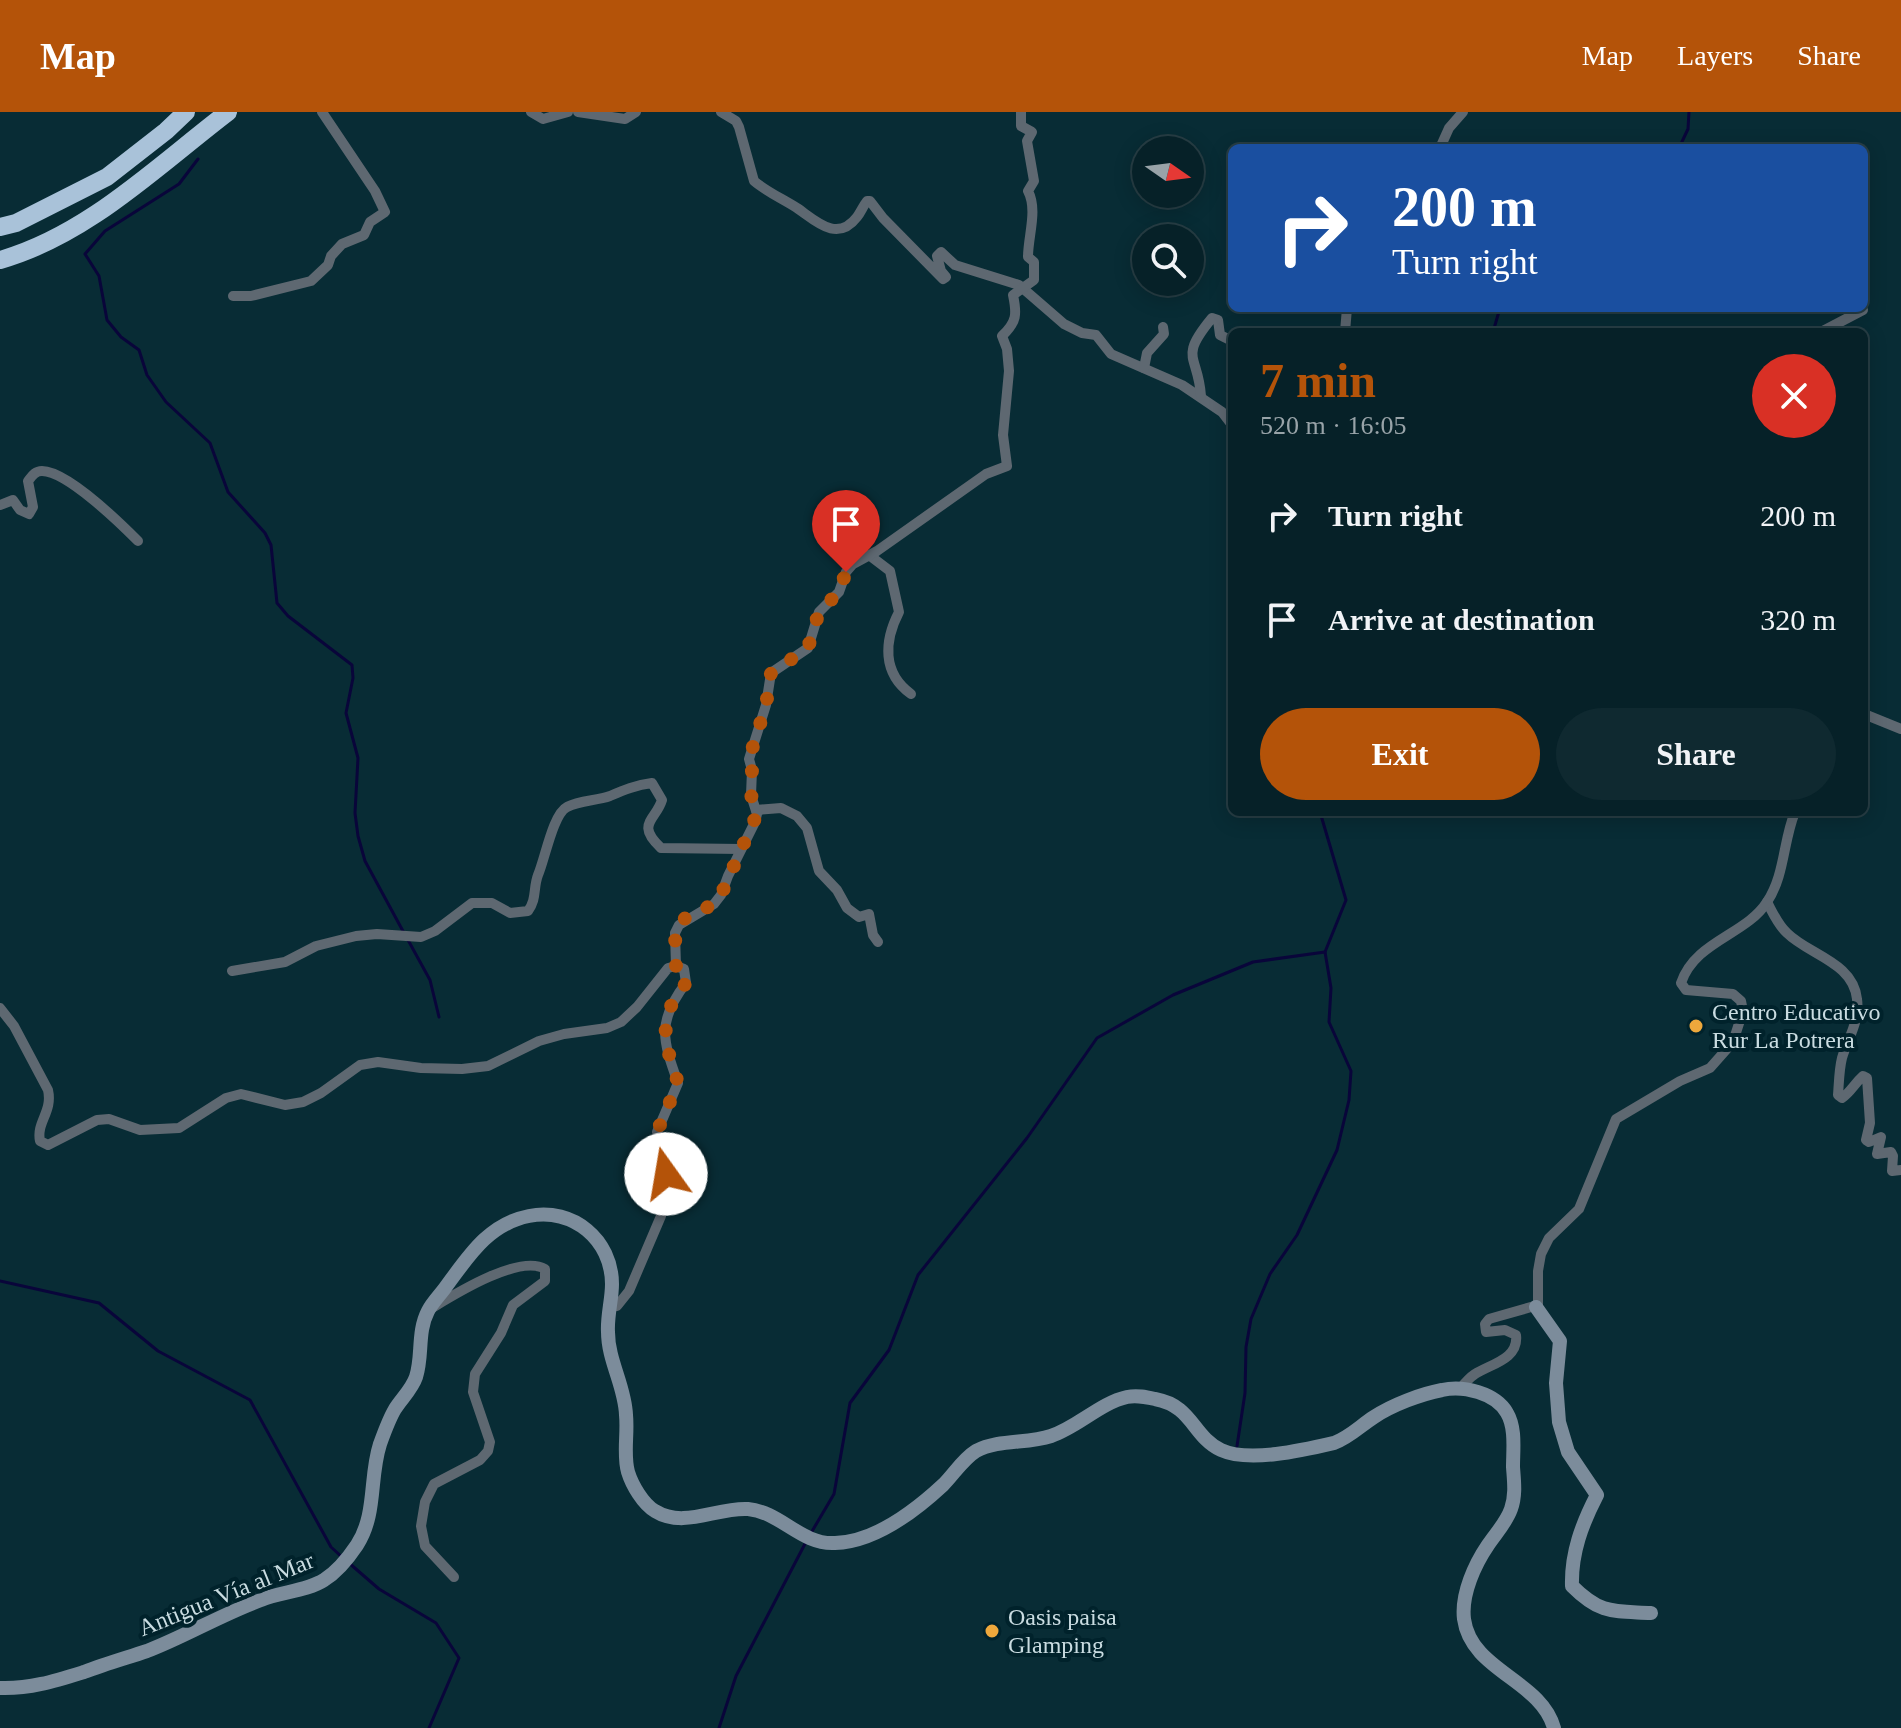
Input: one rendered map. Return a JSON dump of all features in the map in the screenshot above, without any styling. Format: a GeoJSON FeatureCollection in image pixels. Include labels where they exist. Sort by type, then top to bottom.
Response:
{"type":"FeatureCollection","features":[{"type":"Feature","properties":{"kind":"highway"},"geometry":{"type":"LineString","coordinates":[[0,227],[16,223],[107,177],[186,112]]}},
{"type":"Feature","properties":{"kind":"highway"},"geometry":{"type":"LineString","coordinates":[[0,260],[57,237],[115,200],[228,112]]}},
{"type":"Feature","properties":{"kind":"main road","name":"Antigua Vía al Mar"},"geometry":{"type":"LineString","coordinates":[[0,1688],[42,1686],[150,1650],[264,1598],[323,1582],[345,1560],[367,1529],[380,1445],[395,1410],[416,1377],[420,1337],[428,1311],[483,1239],[504,1224],[533,1215],[552,1213],[568,1219],[592,1233],[603,1247],[610,1265],[613,1288],[608,1307],[610,1351],[627,1412],[627,1471],[637,1492],[651,1510],[671,1517],[685,1519],[731,1509],[758,1511],[807,1538],[831,1544],[867,1535],[907,1514],[971,1454],[982,1448],[1046,1438],[1072,1428],[1112,1402],[1130,1396],[1176,1404],[1217,1448],[1235,1455],[1251,1455],[1334,1443],[1346,1439],[1375,1416],[1394,1407],[1443,1389],[1460,1389]]}},
{"type":"Feature","properties":{"kind":"main road"},"geometry":{"type":"LineString","coordinates":[[1536,1307],[1560,1341],[1556,1383],[1558,1409],[1568,1452],[1597,1495],[1582,1525],[1571,1567],[1572,1586],[1587,1601],[1618,1613],[1651,1613]]}},
{"type":"Feature","properties":{"kind":"main road"},"geometry":{"type":"LineString","coordinates":[[1460,1389],[1487,1396],[1508,1414],[1515,1483],[1511,1508],[1482,1554],[1469,1586],[1464,1620],[1472,1640],[1487,1658],[1543,1704],[1554,1728]]}},
{"type":"Feature","properties":{"kind":"street"},"geometry":{"type":"LineString","coordinates":[[233,296],[251,296],[311,281],[328,265],[331,256],[342,244],[364,235],[370,222],[385,212],[375,191],[322,112]]}},
{"type":"Feature","properties":{"kind":"street"},"geometry":{"type":"LineString","coordinates":[[531,112],[543,119],[568,112]]}},
{"type":"Feature","properties":{"kind":"street"},"geometry":{"type":"LineString","coordinates":[[578,112],[625,119],[636,112]]}},
{"type":"Feature","properties":{"kind":"street"},"geometry":{"type":"LineString","coordinates":[[721,112],[736,121],[739,127],[754,181],[799,209],[813,222],[834,230],[843,228],[858,216],[868,200],[943,279],[946,277],[937,256],[941,252],[955,265],[1013,282],[1064,324],[1082,333],[1096,335],[1111,354],[1201,396],[1228,420]]}},
{"type":"Feature","properties":{"kind":"street"},"geometry":{"type":"LineString","coordinates":[[676,966],[675,933],[679,925],[684,919],[714,904],[721,895],[755,822],[749,759],[763,715],[771,673],[808,648],[819,612],[839,592],[846,572],[853,564],[986,474],[1007,466],[1003,435],[1009,371],[1008,352],[1002,336],[1015,319],[1013,295],[1034,280],[1034,262],[1028,257],[1034,202],[1028,191],[1034,181],[1027,141],[1032,132],[1021,126],[1021,112]]}},
{"type":"Feature","properties":{"kind":"street"},"geometry":{"type":"LineString","coordinates":[[1442,144],[1449,128],[1463,112]]}},
{"type":"Feature","properties":{"kind":"street"},"geometry":{"type":"LineString","coordinates":[[1829,328],[1859,312]]}},
{"type":"Feature","properties":{"kind":"street"},"geometry":{"type":"LineString","coordinates":[[1201,396],[1200,377],[1193,368],[1192,345],[1212,318],[1218,320],[1220,335],[1228,339]]}},
{"type":"Feature","properties":{"kind":"street"},"geometry":{"type":"LineString","coordinates":[[1144,368],[1147,353],[1164,334],[1163,327]]}},
{"type":"Feature","properties":{"kind":"street"},"geometry":{"type":"LineString","coordinates":[[0,505],[13,500],[20,510],[29,514],[33,507],[28,481],[41,470],[54,474],[90,497],[138,541]]}},
{"type":"Feature","properties":{"kind":"street"},"geometry":{"type":"LineString","coordinates":[[869,555],[890,571],[899,612],[891,628],[887,651],[890,671],[899,685],[911,694]]}},
{"type":"Feature","properties":{"kind":"street"},"geometry":{"type":"LineString","coordinates":[[1868,716],[1901,729]]}},
{"type":"Feature","properties":{"kind":"street"},"geometry":{"type":"LineString","coordinates":[[232,971],[285,962],[316,946],[356,936],[421,937],[435,931],[472,903],[492,903],[510,913],[528,911],[536,897],[536,882],[560,812],[581,802],[608,797],[639,785],[652,783],[662,800],[660,807],[650,816],[649,824],[651,834],[661,848],[741,849]]}},
{"type":"Feature","properties":{"kind":"street"},"geometry":{"type":"LineString","coordinates":[[756,810],[781,808],[797,816],[807,828],[819,871],[837,890],[847,908],[859,917],[869,914],[873,935],[878,942]]}},
{"type":"Feature","properties":{"kind":"street"},"geometry":{"type":"LineString","coordinates":[[1460,1389],[1473,1375],[1503,1361],[1517,1342],[1513,1332],[1486,1332],[1487,1321],[1536,1307],[1539,1301],[1541,1254],[1549,1238],[1579,1209],[1616,1119],[1680,1081],[1710,1068],[1733,1042],[1743,1011],[1741,1001],[1733,994],[1686,990],[1681,983],[1690,964],[1718,939],[1755,915],[1767,902],[1782,870],[1793,816]]}},
{"type":"Feature","properties":{"kind":"street"},"geometry":{"type":"LineString","coordinates":[[1767,902],[1784,931],[1844,972],[1854,988],[1857,1014],[1842,1060],[1838,1095],[1842,1098],[1863,1076],[1867,1078],[1870,1123],[1866,1140],[1869,1142],[1881,1137],[1877,1154],[1891,1152],[1890,1169],[1895,1173],[1901,1170]]}},
{"type":"Feature","properties":{"kind":"street"},"geometry":{"type":"LineString","coordinates":[[0,1008],[14,1026],[48,1090],[49,1111],[38,1133],[40,1141],[48,1145],[97,1120],[109,1119],[140,1130],[179,1128],[226,1098],[241,1094],[285,1105],[303,1102],[360,1065],[378,1062],[421,1068],[462,1069],[488,1066],[539,1041],[607,1028],[621,1022],[668,968],[676,966],[684,969],[686,983],[672,1002],[664,1038],[678,1083],[657,1132],[666,1166],[664,1205],[629,1291],[617,1306],[608,1307]]}},
{"type":"Feature","properties":{"kind":"street"},"geometry":{"type":"LineString","coordinates":[[428,1311],[486,1276],[535,1265],[545,1269],[545,1281],[513,1305],[501,1333],[475,1374],[473,1392],[490,1442],[488,1451],[480,1460],[434,1484],[425,1502],[421,1526],[425,1546],[454,1577]]}},
{"type":"Feature","properties":{"kind":"waterway"},"geometry":{"type":"LineString","coordinates":[[1681,144],[1688,129],[1689,112]]}},
{"type":"Feature","properties":{"kind":"waterway"},"geometry":{"type":"LineString","coordinates":[[198,159],[179,184],[105,231],[85,254],[99,276],[107,320],[121,337],[139,350],[147,375],[166,402],[210,443],[228,492],[265,533],[271,545],[277,603],[288,616],[352,665],[353,678],[346,713],[358,758],[355,813],[358,836],[365,861],[404,933]]}},
{"type":"Feature","properties":{"kind":"waterway"},"geometry":{"type":"LineString","coordinates":[[1494,328],[1499,312]]}},
{"type":"Feature","properties":{"kind":"waterway"},"geometry":{"type":"LineString","coordinates":[[1237,1446],[1251,1319],[1270,1274],[1297,1235],[1337,1150],[1349,1100],[1351,1071],[1329,1022],[1331,988],[1325,952],[1346,900],[1321,816]]}},
{"type":"Feature","properties":{"kind":"waterway"},"geometry":{"type":"LineString","coordinates":[[408,940],[430,980],[439,1017]]}},
{"type":"Feature","properties":{"kind":"waterway"},"geometry":{"type":"LineString","coordinates":[[811,1533],[834,1494],[850,1403],[889,1350],[918,1275],[1027,1138],[1097,1038],[1173,995],[1253,962],[1325,952]]}},
{"type":"Feature","properties":{"kind":"waterway"},"geometry":{"type":"LineString","coordinates":[[0,1281],[99,1303],[158,1351],[250,1400],[331,1547],[343,1558]]}},
{"type":"Feature","properties":{"kind":"waterway"},"geometry":{"type":"LineString","coordinates":[[719,1728],[736,1676],[807,1540]]}},
{"type":"Feature","properties":{"kind":"waterway"},"geometry":{"type":"LineString","coordinates":[[349,1563],[379,1589],[436,1623],[459,1658],[429,1728]]}},
{"type":"Feature","properties":{"kind":"place","name":"Centro Educativo Rur La Potrera"},"geometry":{"type":"Point","coordinates":[1696,1026]}},
{"type":"Feature","properties":{"kind":"place","name":"Oasis paisa Glamping"},"geometry":{"type":"Point","coordinates":[992,1631]}},
{"type":"Feature","properties":{"kind":"route"},"geometry":{"type":"LineString","coordinates":[[666,1174],[657,1132],[678,1083],[666,1051],[665,1028],[672,1002],[686,983],[684,969],[676,966],[675,933],[684,919],[714,904],[721,895],[757,814],[751,795],[749,759],[766,705],[771,673],[808,648],[819,612],[839,592],[846,572]]}}]}
